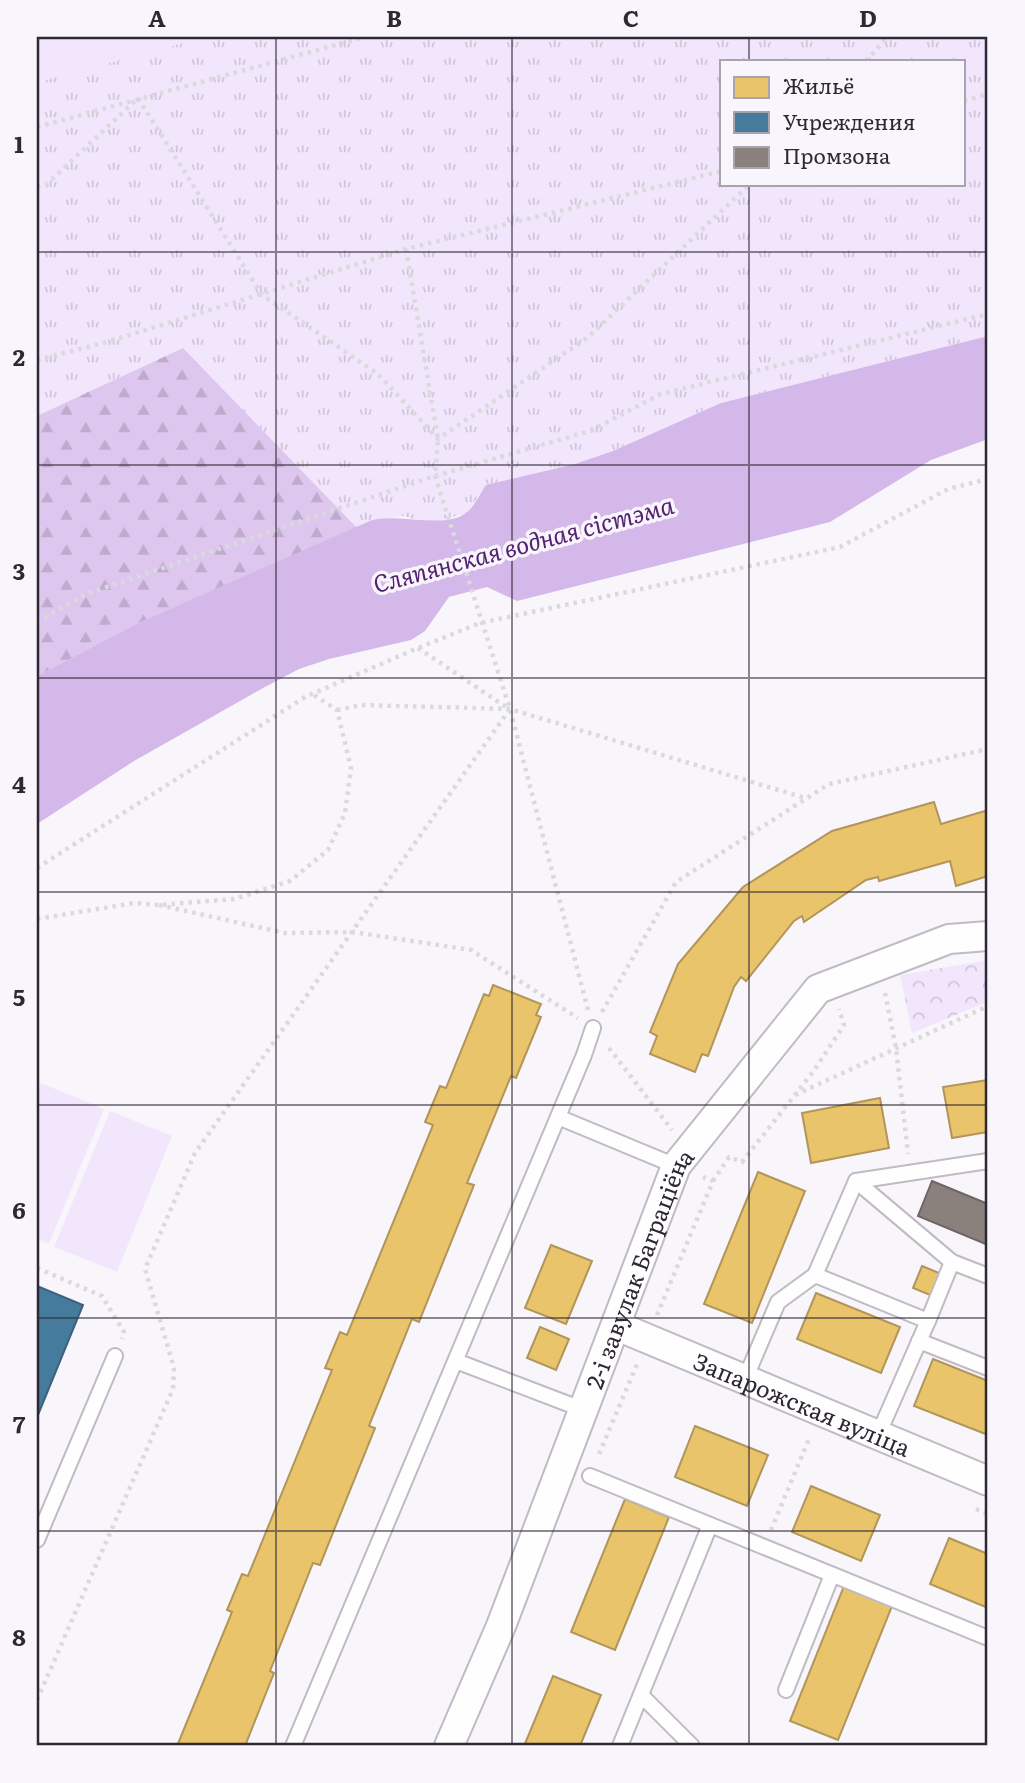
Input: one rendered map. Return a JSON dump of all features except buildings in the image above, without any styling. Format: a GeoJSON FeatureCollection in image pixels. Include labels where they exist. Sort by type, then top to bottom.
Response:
{"type":"FeatureCollection","features":[{"type":"Feature","properties":{"kind":"street","name":"2-і завулак Баграціёна"},"geometry":{"type":"LineString","coordinates":[[449,1746],[500,1626],[617,1326],[678,1153],[818,989],[949,939],[988,936]]}},
{"type":"Feature","properties":{"kind":"street","name":"Запарожская вуліца"},"geometry":{"type":"LineString","coordinates":[[617,1326],[988,1481]]}},
{"type":"Feature","properties":{"kind":"lane"},"geometry":{"type":"LineString","coordinates":[[293,1746],[593,1028]]}},
{"type":"Feature","properties":{"kind":"lane"},"geometry":{"type":"LineString","coordinates":[[558,1117],[678,1153]]}},
{"type":"Feature","properties":{"kind":"lane"},"geometry":{"type":"LineString","coordinates":[[856,1181],[988,1161]]}},
{"type":"Feature","properties":{"kind":"lane"},"geometry":{"type":"LineString","coordinates":[[856,1181],[952,1262],[988,1276]]}},
{"type":"Feature","properties":{"kind":"lane"},"geometry":{"type":"LineString","coordinates":[[745,1379],[778,1302],[816,1275],[856,1181]]}},
{"type":"Feature","properties":{"kind":"lane"},"geometry":{"type":"LineString","coordinates":[[878,1435],[952,1262]]}},
{"type":"Feature","properties":{"kind":"lane"},"geometry":{"type":"LineString","coordinates":[[816,1275],[928,1321]]}},
{"type":"Feature","properties":{"kind":"lane"},"geometry":{"type":"LineString","coordinates":[[919,1341],[988,1368]]}},
{"type":"Feature","properties":{"kind":"lane"},"geometry":{"type":"LineString","coordinates":[[37,1541],[115,1356]]}},
{"type":"Feature","properties":{"kind":"lane"},"geometry":{"type":"LineString","coordinates":[[456,1361],[584,1410]]}},
{"type":"Feature","properties":{"kind":"lane"},"geometry":{"type":"LineString","coordinates":[[590,1476],[988,1638]]}},
{"type":"Feature","properties":{"kind":"lane"},"geometry":{"type":"LineString","coordinates":[[620,1746],[710,1525]]}},
{"type":"Feature","properties":{"kind":"lane"},"geometry":{"type":"LineString","coordinates":[[786,1690],[832,1575]]}},
{"type":"Feature","properties":{"kind":"lane"},"geometry":{"type":"LineString","coordinates":[[641,1695],[692,1746]]}},
{"type":"Feature","properties":{"kind":"path"},"geometry":{"type":"LineString","coordinates":[[37,127],[365,37]]}},
{"type":"Feature","properties":{"kind":"path"},"geometry":{"type":"LineString","coordinates":[[867,60],[888,37]]}},
{"type":"Feature","properties":{"kind":"path"},"geometry":{"type":"LineString","coordinates":[[965,101],[988,94]]}},
{"type":"Feature","properties":{"kind":"path"},"geometry":{"type":"LineString","coordinates":[[37,187],[47,184],[138,98]]}},
{"type":"Feature","properties":{"kind":"path"},"geometry":{"type":"LineString","coordinates":[[138,98],[262,295],[378,374],[438,439]]}},
{"type":"Feature","properties":{"kind":"path"},"geometry":{"type":"LineString","coordinates":[[37,360],[107,342],[406,249],[720,172]]}},
{"type":"Feature","properties":{"kind":"path"},"geometry":{"type":"LineString","coordinates":[[438,439],[587,338],[748,186]]}},
{"type":"Feature","properties":{"kind":"path"},"geometry":{"type":"LineString","coordinates":[[406,249],[438,439],[435,476],[480,623],[510,709],[593,1028],[678,1153]]}},
{"type":"Feature","properties":{"kind":"path"},"geometry":{"type":"LineString","coordinates":[[37,622],[86,594],[435,476],[590,431],[661,394],[988,314]]}},
{"type":"Feature","properties":{"kind":"path"},"geometry":{"type":"LineString","coordinates":[[37,868],[313,695],[418,648],[480,623],[840,547],[948,489],[988,479]]}},
{"type":"Feature","properties":{"kind":"path"},"geometry":{"type":"LineString","coordinates":[[418,648],[510,709]]}},
{"type":"Feature","properties":{"kind":"path"},"geometry":{"type":"LineString","coordinates":[[313,695],[337,710],[362,705],[510,709],[806,798]]}},
{"type":"Feature","properties":{"kind":"path"},"geometry":{"type":"LineString","coordinates":[[37,1700],[173,1389],[174,1368],[145,1269],[195,1153],[248,1073],[353,932],[510,709]]}},
{"type":"Feature","properties":{"kind":"path"},"geometry":{"type":"LineString","coordinates":[[159,905],[234,899],[290,881],[328,850],[345,813],[351,768],[337,710]]}},
{"type":"Feature","properties":{"kind":"path"},"geometry":{"type":"LineString","coordinates":[[593,1028],[676,882],[828,784],[988,749]]}},
{"type":"Feature","properties":{"kind":"path"},"geometry":{"type":"LineString","coordinates":[[37,919],[134,903],[159,905],[285,933],[353,932],[471,950],[593,1028]]}},
{"type":"Feature","properties":{"kind":"path"},"geometry":{"type":"LineString","coordinates":[[883,987],[896,1048],[909,1173]]}},
{"type":"Feature","properties":{"kind":"path"},"geometry":{"type":"LineString","coordinates":[[713,1181],[729,1157],[742,1162],[844,1026],[838,1005]]}},
{"type":"Feature","properties":{"kind":"path"},"geometry":{"type":"LineString","coordinates":[[794,1095],[988,1006]]}},
{"type":"Feature","properties":{"kind":"path"},"geometry":{"type":"LineString","coordinates":[[37,1268],[102,1296],[124,1332],[115,1356]]}},
{"type":"Feature","properties":{"kind":"path"},"geometry":{"type":"LineString","coordinates":[[764,1547],[809,1439]]}},
{"type":"Feature","properties":{"kind":"green space"},"geometry":{"type":"Polygon","coordinates":[[[37,37],[205,37],[37,82],[37,37]]]}},
{"type":"Feature","properties":{"kind":"green space"},"geometry":{"type":"Polygon","coordinates":[[[205,37],[988,37],[988,336],[721,403],[613,451],[575,464],[486,485],[467,513],[428,524],[404,516],[372,520],[37,676],[37,82],[205,37]]]}},
{"type":"Feature","properties":{"kind":"green space"},"geometry":{"type":"Polygon","coordinates":[[[183,348],[357,528],[136,624],[37,676],[37,416],[183,348]]]}},
{"type":"Feature","properties":{"kind":"green space"},"geometry":{"type":"Polygon","coordinates":[[[988,960],[988,1002],[912,1033],[900,975],[988,960]]]}},
{"type":"Feature","properties":{"kind":"green space"},"geometry":{"type":"Polygon","coordinates":[[[41,1083],[104,1109],[49,1244],[37,1239],[37,1094],[41,1083]]]}},
{"type":"Feature","properties":{"kind":"green space"},"geometry":{"type":"Polygon","coordinates":[[[110,1111],[172,1136],[117,1272],[54,1247],[110,1111]]]}},
{"type":"Feature","properties":{"kind":"water","name":"Сляпянская водная сістэма"},"geometry":{"type":"Polygon","coordinates":[[[988,336],[988,439],[931,460],[830,522],[517,601],[487,587],[449,597],[425,631],[411,640],[329,659],[299,669],[134,761],[37,824],[37,676],[136,624],[372,520],[396,518],[435,521],[458,517],[470,509],[486,485],[575,464],[613,451],[721,403],[988,336]]]}}]}
